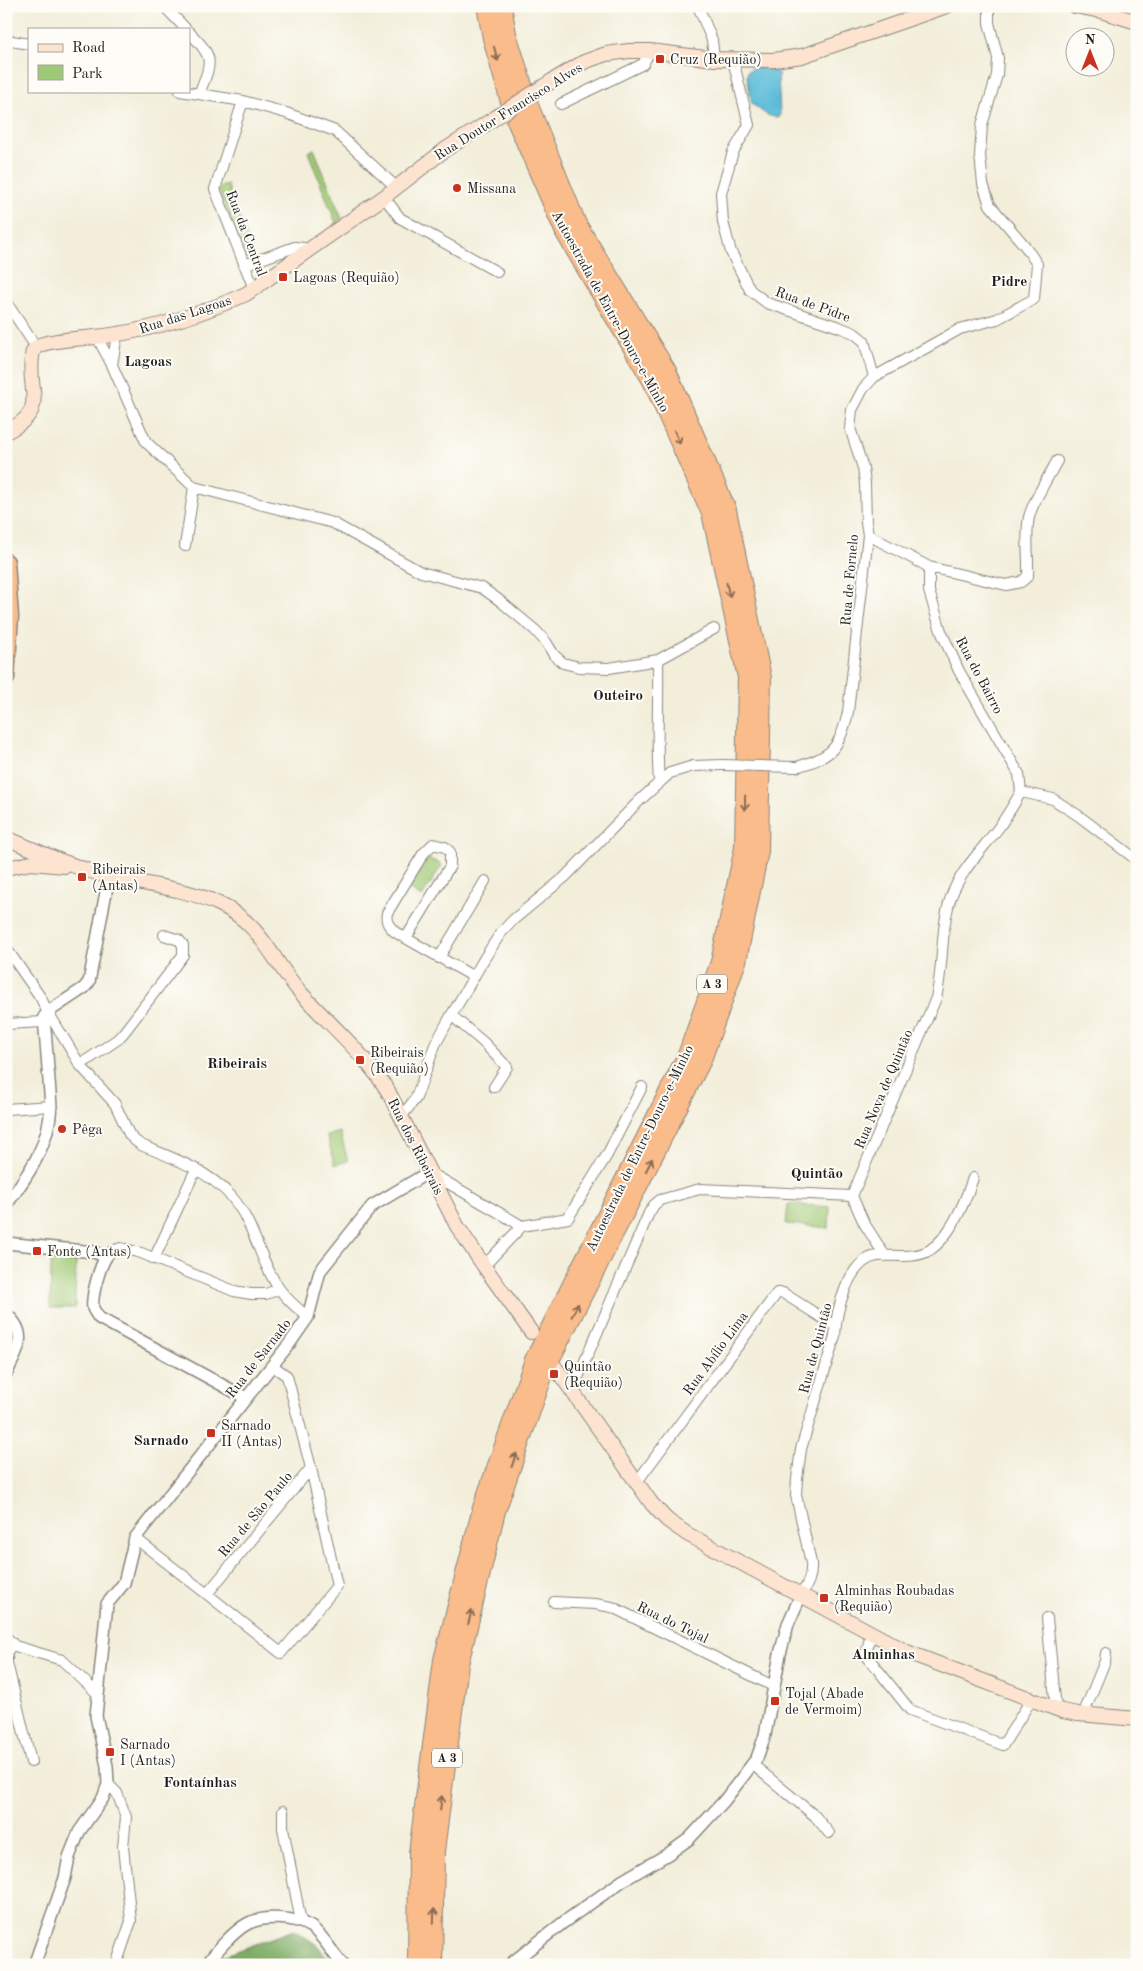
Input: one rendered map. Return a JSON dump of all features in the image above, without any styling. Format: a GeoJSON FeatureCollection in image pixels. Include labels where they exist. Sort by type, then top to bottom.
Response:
{"type":"FeatureCollection","features":[{"type":"Feature","properties":{"kind":"highway","name":"Autoestrada de Entre-Douro-e-Minho"},"geometry":{"type":"LineString","coordinates":[[417,1965],[418,1853],[443,1660],[482,1508],[534,1360],[687,1055],[720,962],[744,848],[747,677],[711,512],[652,381],[565,233],[514,116],[492,38],[486,6]]}},
{"type":"Feature","properties":{"kind":"highway","name":"Autoestrada de Entre-Douro-e-Minho"},"geometry":{"type":"LineString","coordinates":[[433,1965],[435,1851],[459,1664],[496,1511],[546,1368],[702,1060],[737,961],[759,851],[762,678],[727,510],[666,371],[577,224],[530,108],[507,34],[502,6]]}},
{"type":"Feature","properties":{"kind":"highway"},"geometry":{"type":"LineString","coordinates":[[6,562],[10,616],[6,678]]}},
{"type":"Feature","properties":{"kind":"main road","name":"Rua Doutor Francisco Alves"},"geometry":{"type":"LineString","coordinates":[[396,187],[446,149],[552,81],[584,62],[606,54],[650,51],[714,60],[774,60],[802,56],[947,6]]}},
{"type":"Feature","properties":{"kind":"main road"},"geometry":{"type":"LineString","coordinates":[[1075,6],[1101,11],[1137,22]]}},
{"type":"Feature","properties":{"kind":"main road","name":"Rua das Lagoas"},"geometry":{"type":"LineString","coordinates":[[34,350],[47,344],[152,327],[222,305],[254,289],[396,187]]}},
{"type":"Feature","properties":{"kind":"main road"},"geometry":{"type":"LineString","coordinates":[[6,432],[20,424],[33,408],[34,398],[30,366],[34,350]]}},
{"type":"Feature","properties":{"kind":"main road"},"geometry":{"type":"LineString","coordinates":[[6,838],[74,866],[109,876]]}},
{"type":"Feature","properties":{"kind":"main road"},"geometry":{"type":"LineString","coordinates":[[6,868],[31,863],[74,866]]}},
{"type":"Feature","properties":{"kind":"main road","name":"Rua dos Ribeirais"},"geometry":{"type":"LineString","coordinates":[[109,876],[195,894],[227,908],[251,924],[300,992],[373,1068],[388,1091],[457,1226],[531,1332]]}},
{"type":"Feature","properties":{"kind":"main road"},"geometry":{"type":"LineString","coordinates":[[555,1367],[636,1483],[658,1511],[675,1526],[907,1652],[1056,1709],[1083,1715],[1137,1719]]}},
{"type":"Feature","properties":{"kind":"street"},"geometry":{"type":"LineString","coordinates":[[164,6],[185,28]]}},
{"type":"Feature","properties":{"kind":"street"},"geometry":{"type":"LineString","coordinates":[[698,6],[712,40],[714,60]]}},
{"type":"Feature","properties":{"kind":"street"},"geometry":{"type":"LineString","coordinates":[[874,377],[960,329],[997,319],[1034,299],[1037,264],[1026,246],[990,205],[983,184],[980,156],[982,125],[997,75],[998,58],[989,23],[989,6]]}},
{"type":"Feature","properties":{"kind":"street"},"geometry":{"type":"LineString","coordinates":[[190,33],[207,53],[210,60],[209,70],[199,94]]}},
{"type":"Feature","properties":{"kind":"street"},"geometry":{"type":"LineString","coordinates":[[6,40],[28,44]]}},
{"type":"Feature","properties":{"kind":"street"},"geometry":{"type":"LineString","coordinates":[[561,104],[643,64],[650,51]]}},
{"type":"Feature","properties":{"kind":"street","name":"Rua de Pidre"},"geometry":{"type":"LineString","coordinates":[[734,60],[749,125],[732,152],[721,193],[723,222],[730,252],[750,290],[767,303],[839,327],[854,333],[864,341],[874,377]]}},
{"type":"Feature","properties":{"kind":"street"},"geometry":{"type":"LineString","coordinates":[[186,92],[243,102],[294,116],[336,131],[396,187]]}},
{"type":"Feature","properties":{"kind":"street","name":"Rua da Central"},"geometry":{"type":"LineString","coordinates":[[243,102],[215,189],[254,289]]}},
{"type":"Feature","properties":{"kind":"street"},"geometry":{"type":"LineString","coordinates":[[384,197],[400,218],[497,272]]}},
{"type":"Feature","properties":{"kind":"street"},"geometry":{"type":"LineString","coordinates":[[244,265],[295,247],[305,246],[311,249]]}},
{"type":"Feature","properties":{"kind":"street"},"geometry":{"type":"LineString","coordinates":[[6,302],[34,350]]}},
{"type":"Feature","properties":{"kind":"street"},"geometry":{"type":"LineString","coordinates":[[112,365],[117,334]]}},
{"type":"Feature","properties":{"kind":"street"},"geometry":{"type":"LineString","coordinates":[[97,337],[112,365],[146,442],[194,487],[333,523],[421,572],[482,588],[535,630],[563,663],[579,668],[609,668],[658,660],[714,629]]}},
{"type":"Feature","properties":{"kind":"street","name":"Rua de Fornelo"},"geometry":{"type":"LineString","coordinates":[[400,1117],[416,1098],[435,1045],[500,934],[513,920],[565,877],[659,782],[670,773],[693,766],[796,767],[818,761],[833,750],[843,734],[850,696],[868,534],[863,468],[850,428],[850,418],[855,402],[874,377]]}},
{"type":"Feature","properties":{"kind":"street"},"geometry":{"type":"LineString","coordinates":[[868,534],[929,567],[1006,585],[1021,582],[1028,576],[1027,537],[1029,515],[1057,460]]}},
{"type":"Feature","properties":{"kind":"street"},"geometry":{"type":"LineString","coordinates":[[185,546],[194,487]]}},
{"type":"Feature","properties":{"kind":"street","name":"Rua do Bairro"},"geometry":{"type":"LineString","coordinates":[[929,567],[929,591],[941,630],[959,671],[1019,774],[1021,792]]}},
{"type":"Feature","properties":{"kind":"street"},"geometry":{"type":"LineString","coordinates":[[658,660],[659,704],[657,745],[659,782]]}},
{"type":"Feature","properties":{"kind":"street"},"geometry":{"type":"LineString","coordinates":[[1021,792],[1053,799],[1079,816],[1137,860]]}},
{"type":"Feature","properties":{"kind":"street","name":"Rua Nova de Quintão"},"geometry":{"type":"LineString","coordinates":[[852,1196],[936,998],[940,983],[944,932],[952,895],[959,879],[1000,826],[1021,792]]}},
{"type":"Feature","properties":{"kind":"street"},"geometry":{"type":"LineString","coordinates":[[406,938],[450,866],[450,852],[440,844],[433,844],[427,848],[387,913],[386,919],[388,925],[396,932],[439,958],[474,978]]}},
{"type":"Feature","properties":{"kind":"street"},"geometry":{"type":"LineString","coordinates":[[6,1024],[46,1017],[89,982],[109,876]]}},
{"type":"Feature","properties":{"kind":"street"},"geometry":{"type":"LineString","coordinates":[[439,958],[485,881]]}},
{"type":"Feature","properties":{"kind":"street"},"geometry":{"type":"LineString","coordinates":[[80,1065],[125,1032],[183,955],[183,945],[179,940],[164,935]]}},
{"type":"Feature","properties":{"kind":"street"},"geometry":{"type":"LineString","coordinates":[[6,948],[41,998],[46,1017],[50,1106],[47,1135],[39,1155],[29,1175],[6,1205]]}},
{"type":"Feature","properties":{"kind":"street"},"geometry":{"type":"LineString","coordinates":[[451,1015],[483,1042],[507,1067],[494,1087]]}},
{"type":"Feature","properties":{"kind":"street"},"geometry":{"type":"LineString","coordinates":[[46,1017],[80,1065],[114,1104],[133,1139],[142,1145],[196,1169],[228,1193],[246,1218],[279,1289],[292,1304],[308,1317]]}},
{"type":"Feature","properties":{"kind":"street"},"geometry":{"type":"LineString","coordinates":[[484,1266],[522,1226],[568,1218],[607,1155],[642,1087]]}},
{"type":"Feature","properties":{"kind":"street"},"geometry":{"type":"LineString","coordinates":[[6,1109],[50,1106]]}},
{"type":"Feature","properties":{"kind":"street"},"geometry":{"type":"LineString","coordinates":[[154,1259],[196,1169]]}},
{"type":"Feature","properties":{"kind":"street"},"geometry":{"type":"LineString","coordinates":[[429,1172],[522,1226]]}},
{"type":"Feature","properties":{"kind":"street","name":"Rua de Sarnado"},"geometry":{"type":"LineString","coordinates":[[108,1784],[107,1766],[96,1716],[106,1604],[124,1584],[135,1538],[273,1366],[308,1317],[320,1271],[372,1206],[429,1172]]}},
{"type":"Feature","properties":{"kind":"street","name":"Rua de Quintão"},"geometry":{"type":"LineString","coordinates":[[801,1595],[808,1585],[812,1574],[796,1495],[801,1449],[835,1336],[849,1279],[858,1267],[876,1256],[908,1257],[929,1250],[934,1246],[951,1225],[966,1197],[973,1178]]}},
{"type":"Feature","properties":{"kind":"street"},"geometry":{"type":"LineString","coordinates":[[572,1392],[649,1213],[660,1200],[700,1189],[852,1196],[864,1223],[886,1256]]}},
{"type":"Feature","properties":{"kind":"street"},"geometry":{"type":"LineString","coordinates":[[6,1243],[94,1252],[106,1257]]}},
{"type":"Feature","properties":{"kind":"street"},"geometry":{"type":"LineString","coordinates":[[246,1398],[99,1318],[93,1309],[93,1299],[102,1265],[112,1251],[121,1248],[234,1291],[266,1294],[279,1289]]}},
{"type":"Feature","properties":{"kind":"street","name":"Rua Abílio Lima"},"geometry":{"type":"LineString","coordinates":[[636,1483],[777,1293],[783,1293],[836,1326]]}},
{"type":"Feature","properties":{"kind":"street"},"geometry":{"type":"LineString","coordinates":[[6,1314],[15,1322],[21,1334],[17,1349],[6,1374]]}},
{"type":"Feature","properties":{"kind":"street","name":"Rua de São Paulo"},"geometry":{"type":"LineString","coordinates":[[207,1594],[311,1468],[287,1376],[273,1366]]}},
{"type":"Feature","properties":{"kind":"street"},"geometry":{"type":"LineString","coordinates":[[135,1538],[281,1653],[337,1586],[311,1468]]}},
{"type":"Feature","properties":{"kind":"street"},"geometry":{"type":"LineString","coordinates":[[510,1965],[564,1922],[622,1881],[690,1839],[724,1801],[757,1758],[766,1735],[780,1654],[788,1624],[801,1595]]}},
{"type":"Feature","properties":{"kind":"street","name":"Rua do Tojal"},"geometry":{"type":"LineString","coordinates":[[554,1602],[595,1604],[612,1607],[775,1687]]}},
{"type":"Feature","properties":{"kind":"street"},"geometry":{"type":"LineString","coordinates":[[1048,1618],[1056,1709]]}},
{"type":"Feature","properties":{"kind":"street"},"geometry":{"type":"LineString","coordinates":[[872,1633],[866,1655],[910,1710],[1003,1745],[1031,1700]]}},
{"type":"Feature","properties":{"kind":"street"},"geometry":{"type":"LineString","coordinates":[[9,1640],[14,1646],[62,1660],[97,1693]]}},
{"type":"Feature","properties":{"kind":"street"},"geometry":{"type":"LineString","coordinates":[[9,1640],[7,1663],[31,1762]]}},
{"type":"Feature","properties":{"kind":"street"},"geometry":{"type":"LineString","coordinates":[[1083,1715],[1105,1661],[1106,1653]]}},
{"type":"Feature","properties":{"kind":"street"},"geometry":{"type":"LineString","coordinates":[[752,1764],[816,1816],[829,1833]]}},
{"type":"Feature","properties":{"kind":"street"},"geometry":{"type":"LineString","coordinates":[[34,1965],[73,1849],[80,1832],[103,1798],[108,1784],[117,1793],[126,1816],[123,1847],[131,1921],[116,1965]]}},
{"type":"Feature","properties":{"kind":"street"},"geometry":{"type":"LineString","coordinates":[[283,1811],[286,1845],[301,1922]]}},
{"type":"Feature","properties":{"kind":"street"},"geometry":{"type":"LineString","coordinates":[[207,1965],[218,1950],[249,1923],[278,1918],[301,1922],[312,1928],[321,1936],[343,1965]]}},
{"type":"Feature","properties":{"kind":"green space"},"geometry":{"type":"Polygon","coordinates":[[[314,149],[342,219],[336,223],[308,152],[314,149]]]}},
{"type":"Feature","properties":{"kind":"green space"},"geometry":{"type":"Polygon","coordinates":[[[227,184],[254,256],[246,259],[218,188],[227,184]]]}},
{"type":"Feature","properties":{"kind":"green space"},"geometry":{"type":"Polygon","coordinates":[[[428,858],[442,865],[422,897],[409,889],[428,858]]]}},
{"type":"Feature","properties":{"kind":"green space"},"geometry":{"type":"Polygon","coordinates":[[[340,1132],[348,1161],[335,1165],[327,1136],[340,1132]]]}},
{"type":"Feature","properties":{"kind":"green space"},"geometry":{"type":"Polygon","coordinates":[[[788,1204],[830,1207],[829,1228],[786,1224],[788,1204]]]}},
{"type":"Feature","properties":{"kind":"green space"},"geometry":{"type":"Polygon","coordinates":[[[51,1257],[76,1259],[75,1308],[50,1308],[51,1257]]]}},
{"type":"Feature","properties":{"kind":"green space"},"geometry":{"type":"Polygon","coordinates":[[[294,1930],[316,1944],[335,1965],[218,1965],[223,1956],[294,1930]]]}},
{"type":"Feature","properties":{"kind":"water"},"geometry":{"type":"Polygon","coordinates":[[[753,67],[778,73],[780,115],[778,118],[767,115],[752,104],[747,77],[748,71],[753,67]]]}},
{"type":"Feature","properties":{"kind":"place","name":"Cruz (Requião)"},"geometry":{"type":"Point","coordinates":[660,59]}},
{"type":"Feature","properties":{"kind":"place","name":"Missana"},"geometry":{"type":"Point","coordinates":[457,188]}},
{"type":"Feature","properties":{"kind":"place","name":"Lagoas (Requião)"},"geometry":{"type":"Point","coordinates":[283,277]}},
{"type":"Feature","properties":{"kind":"place","name":"Ribeirais (Antas)"},"geometry":{"type":"Point","coordinates":[82,877]}},
{"type":"Feature","properties":{"kind":"place","name":"Ribeirais (Requião)"},"geometry":{"type":"Point","coordinates":[360,1060]}},
{"type":"Feature","properties":{"kind":"place","name":"Pêga"},"geometry":{"type":"Point","coordinates":[62,1129]}},
{"type":"Feature","properties":{"kind":"place","name":"Fonte (Antas)"},"geometry":{"type":"Point","coordinates":[37,1251]}},
{"type":"Feature","properties":{"kind":"place","name":"Quintão (Requião)"},"geometry":{"type":"Point","coordinates":[554,1374]}},
{"type":"Feature","properties":{"kind":"place","name":"Sarnado II (Antas)"},"geometry":{"type":"Point","coordinates":[211,1433]}},
{"type":"Feature","properties":{"kind":"place","name":"Alminhas Roubadas (Requião)"},"geometry":{"type":"Point","coordinates":[824,1598]}},
{"type":"Feature","properties":{"kind":"place","name":"Tojal (Abade de Vermoim)"},"geometry":{"type":"Point","coordinates":[775,1701]}},
{"type":"Feature","properties":{"kind":"place","name":"Sarnado I (Antas)"},"geometry":{"type":"Point","coordinates":[110,1752]}},
{"type":"Feature","properties":{"kind":"district","name":"Pidre"},"geometry":{"type":"Point","coordinates":[1009,281]}},
{"type":"Feature","properties":{"kind":"district","name":"Lagoas"},"geometry":{"type":"Point","coordinates":[148,361]}},
{"type":"Feature","properties":{"kind":"district","name":"Outeiro"},"geometry":{"type":"Point","coordinates":[618,695]}},
{"type":"Feature","properties":{"kind":"district","name":"Ribeirais"},"geometry":{"type":"Point","coordinates":[237,1063]}},
{"type":"Feature","properties":{"kind":"district","name":"Quintão"},"geometry":{"type":"Point","coordinates":[817,1173]}},
{"type":"Feature","properties":{"kind":"district","name":"Sarnado"},"geometry":{"type":"Point","coordinates":[161,1440]}},
{"type":"Feature","properties":{"kind":"district","name":"Alminhas"},"geometry":{"type":"Point","coordinates":[883,1654]}},
{"type":"Feature","properties":{"kind":"district","name":"Fontaínhas"},"geometry":{"type":"Point","coordinates":[200,1782]}}]}
